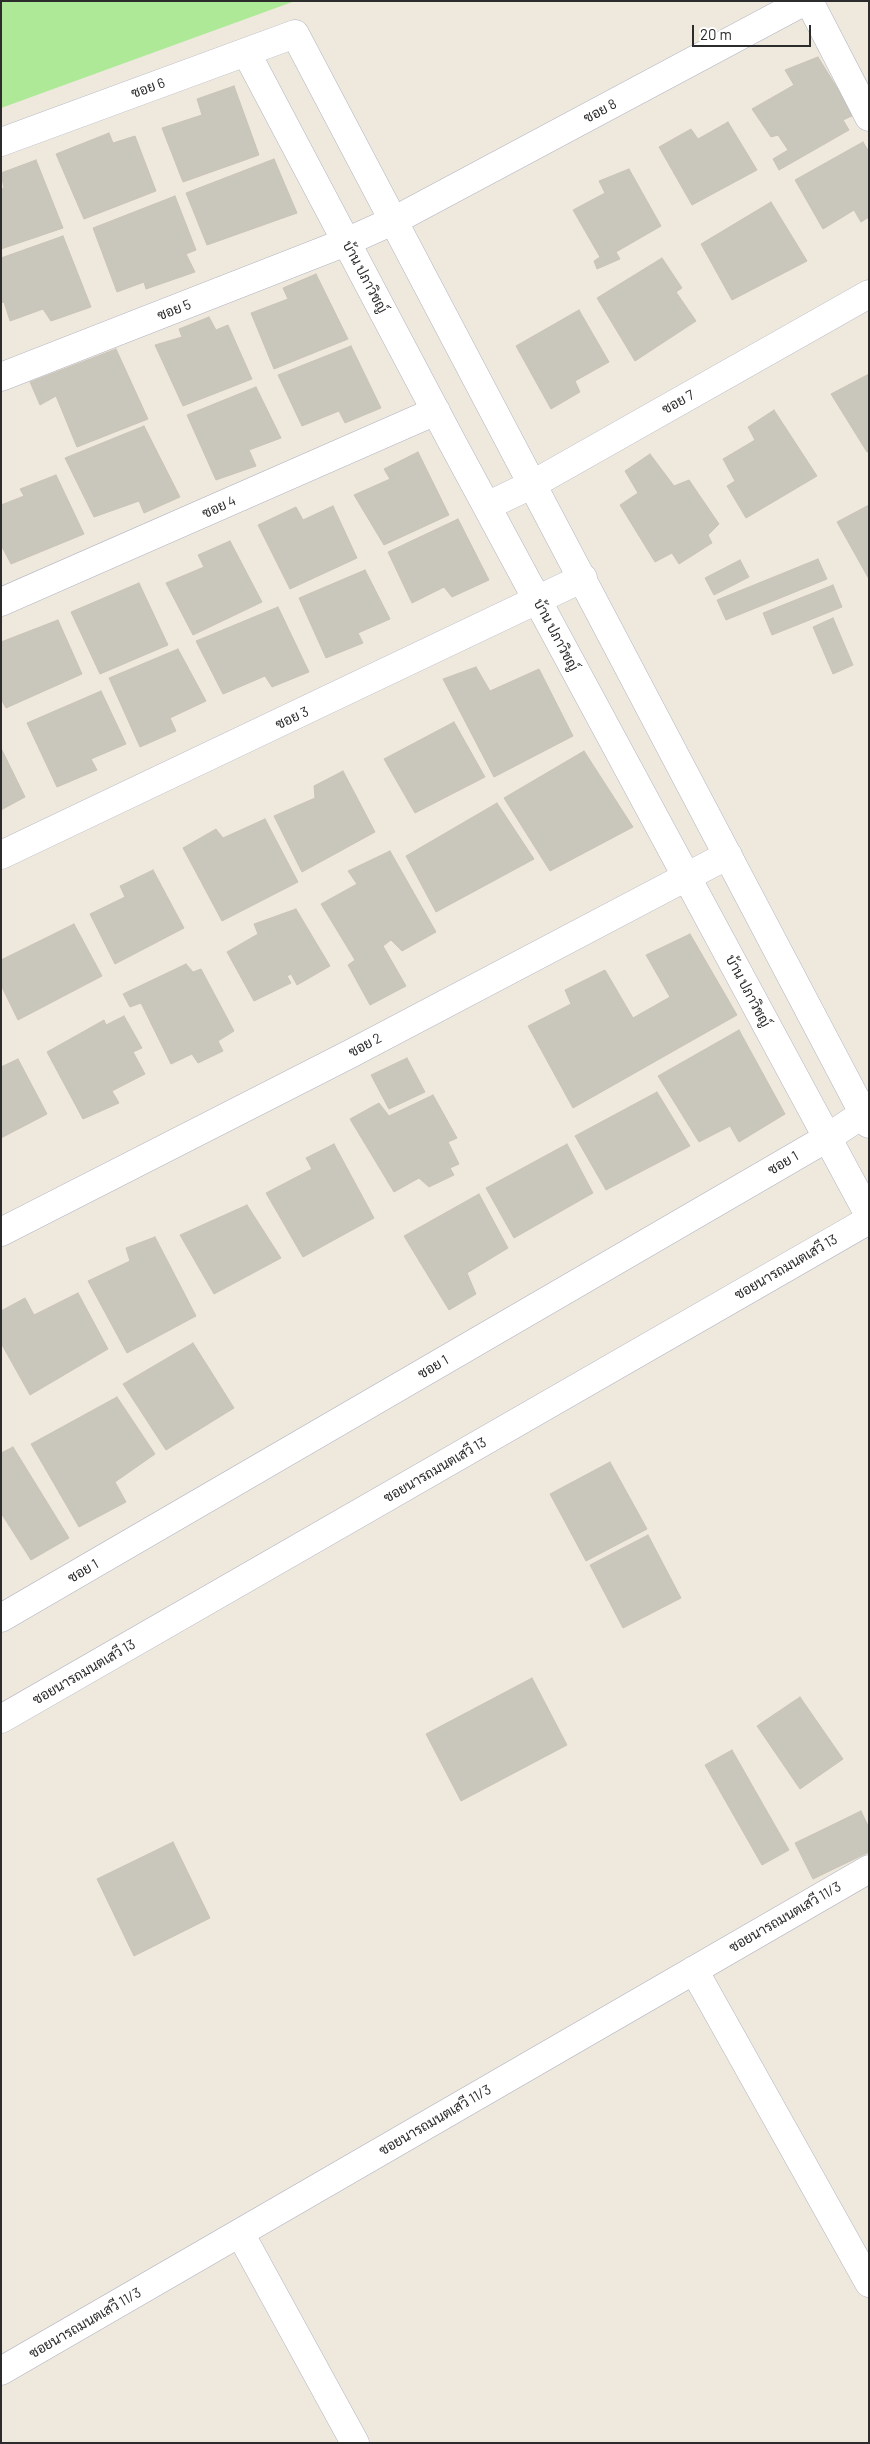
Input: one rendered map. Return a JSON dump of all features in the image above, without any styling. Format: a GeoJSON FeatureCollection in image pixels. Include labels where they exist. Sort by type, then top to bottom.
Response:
{"type":"FeatureCollection","features":[{"type":"Feature","properties":{"kind":"street","name":"ซอย 8"},"geometry":{"type":"LineString","coordinates":[[346,242],[395,220],[805,1]]}},
{"type":"Feature","properties":{"kind":"street"},"geometry":{"type":"LineString","coordinates":[[809,1],[869,117]]}},
{"type":"Feature","properties":{"kind":"street","name":"ซอย 6"},"geometry":{"type":"LineString","coordinates":[[1,142],[295,34],[395,220]]}},
{"type":"Feature","properties":{"kind":"street","name":"บ้าน ปภาวิชญ์"},"geometry":{"type":"LineString","coordinates":[[246,52],[486,506],[869,1215]]}},
{"type":"Feature","properties":{"kind":"street"},"geometry":{"type":"LineString","coordinates":[[395,220],[866,1119]]}},
{"type":"Feature","properties":{"kind":"street","name":"ซอย 5"},"geometry":{"type":"LineString","coordinates":[[1,377],[346,242]]}},
{"type":"Feature","properties":{"kind":"street","name":"ซอย 7"},"geometry":{"type":"LineString","coordinates":[[486,506],[533,484],[869,294]]}},
{"type":"Feature","properties":{"kind":"street","name":"ซอย 4"},"geometry":{"type":"LineString","coordinates":[[1,602],[436,412]]}},
{"type":"Feature","properties":{"kind":"street","name":"ซอย 3"},"geometry":{"type":"LineString","coordinates":[[1,856],[583,578]]}},
{"type":"Feature","properties":{"kind":"street","name":"ซอย 2"},"geometry":{"type":"LineString","coordinates":[[1,1232],[728,856]]}},
{"type":"Feature","properties":{"kind":"street","name":"ซอย 1"},"geometry":{"type":"LineString","coordinates":[[1,1618],[827,1138],[866,1119]]}},
{"type":"Feature","properties":{"kind":"street","name":"ซอยนารถมนตเสวี 13"},"geometry":{"type":"LineString","coordinates":[[1,1719],[869,1220]]}},
{"type":"Feature","properties":{"kind":"street","name":"ซอยนารถมนตเสวี 11/3"},"geometry":{"type":"LineString","coordinates":[[1,2371],[869,1869]]}},
{"type":"Feature","properties":{"kind":"street"},"geometry":{"type":"LineString","coordinates":[[694,1970],[869,2283]]}},
{"type":"Feature","properties":{"kind":"street"},"geometry":{"type":"LineString","coordinates":[[240,2233],[355,2443]]}},
{"type":"Feature","properties":{"kind":"green space"},"geometry":{"type":"Polygon","coordinates":[[[1,1],[295,1],[1,108],[1,1]]]}},
{"type":"Feature","properties":{"kind":"building"},"geometry":{"type":"Polygon","coordinates":[[[818,57],[854,115],[843,120],[849,130],[779,170],[773,159],[788,150],[778,135],[771,137],[752,109],[794,85],[785,70],[818,57]]]}},
{"type":"Feature","properties":{"kind":"building"},"geometry":{"type":"Polygon","coordinates":[[[234,86],[259,155],[183,182],[162,128],[202,115],[197,99],[234,86]]]}},
{"type":"Feature","properties":{"kind":"building"},"geometry":{"type":"Polygon","coordinates":[[[728,122],[757,170],[692,205],[659,147],[691,129],[698,139],[728,122]]]}},
{"type":"Feature","properties":{"kind":"building"},"geometry":{"type":"Polygon","coordinates":[[[109,133],[113,143],[135,136],[156,191],[84,219],[56,154],[109,133]]]}},
{"type":"Feature","properties":{"kind":"building"},"geometry":{"type":"Polygon","coordinates":[[[863,142],[869,152],[869,217],[861,222],[854,210],[823,229],[795,180],[863,142]]]}},
{"type":"Feature","properties":{"kind":"building"},"geometry":{"type":"Polygon","coordinates":[[[274,159],[297,213],[207,245],[186,193],[274,159]]]}},
{"type":"Feature","properties":{"kind":"building"},"geometry":{"type":"Polygon","coordinates":[[[36,160],[63,228],[1,249],[1,189],[4,188],[1,173],[36,160]]]}},
{"type":"Feature","properties":{"kind":"building"},"geometry":{"type":"Polygon","coordinates":[[[629,169],[661,226],[616,252],[620,259],[597,269],[594,261],[600,257],[573,210],[605,193],[599,181],[629,169]]]}},
{"type":"Feature","properties":{"kind":"building"},"geometry":{"type":"Polygon","coordinates":[[[175,196],[196,250],[186,254],[195,272],[146,289],[144,282],[117,292],[93,228],[175,196]]]}},
{"type":"Feature","properties":{"kind":"building"},"geometry":{"type":"Polygon","coordinates":[[[771,202],[807,261],[732,300],[701,244],[771,202]]]}},
{"type":"Feature","properties":{"kind":"building"},"geometry":{"type":"Polygon","coordinates":[[[63,236],[91,307],[51,321],[43,309],[10,321],[4,302],[1,303],[1,258],[63,236]]]}},
{"type":"Feature","properties":{"kind":"building"},"geometry":{"type":"Polygon","coordinates":[[[662,258],[682,288],[676,292],[696,321],[635,361],[597,298],[662,258]]]}},
{"type":"Feature","properties":{"kind":"building"},"geometry":{"type":"Polygon","coordinates":[[[316,274],[348,339],[274,369],[251,313],[288,299],[283,288],[316,274]]]}},
{"type":"Feature","properties":{"kind":"building"},"geometry":{"type":"Polygon","coordinates":[[[579,310],[609,362],[575,381],[580,392],[551,409],[516,346],[579,310]]]}},
{"type":"Feature","properties":{"kind":"building"},"geometry":{"type":"Polygon","coordinates":[[[209,317],[216,330],[228,325],[252,379],[183,406],[155,345],[182,337],[179,329],[209,317]]]}},
{"type":"Feature","properties":{"kind":"building"},"geometry":{"type":"Polygon","coordinates":[[[351,346],[381,408],[345,423],[339,411],[302,426],[278,375],[351,346]]]}},
{"type":"Feature","properties":{"kind":"building"},"geometry":{"type":"Polygon","coordinates":[[[116,349],[148,419],[77,447],[56,396],[40,405],[30,382],[116,349]]]}},
{"type":"Feature","properties":{"kind":"building"},"geometry":{"type":"Polygon","coordinates":[[[869,374],[869,451],[867,452],[831,394],[869,374]]]}},
{"type":"Feature","properties":{"kind":"building"},"geometry":{"type":"Polygon","coordinates":[[[256,387],[281,438],[249,450],[256,466],[216,480],[187,415],[256,387]]]}},
{"type":"Feature","properties":{"kind":"building"},"geometry":{"type":"Polygon","coordinates":[[[774,410],[817,476],[746,518],[727,486],[735,481],[723,459],[755,440],[748,427],[774,410]]]}},
{"type":"Feature","properties":{"kind":"building"},"geometry":{"type":"Polygon","coordinates":[[[144,426],[180,497],[144,513],[139,501],[94,517],[65,458],[144,426]]]}},
{"type":"Feature","properties":{"kind":"building"},"geometry":{"type":"Polygon","coordinates":[[[418,452],[449,515],[384,545],[354,495],[390,479],[384,469],[418,452]]]}},
{"type":"Feature","properties":{"kind":"building"},"geometry":{"type":"Polygon","coordinates":[[[650,454],[674,486],[689,480],[719,524],[708,535],[712,543],[679,564],[672,553],[655,562],[620,505],[638,493],[625,471],[650,454]]]}},
{"type":"Feature","properties":{"kind":"building"},"geometry":{"type":"Polygon","coordinates":[[[56,475],[84,534],[11,564],[1,545],[1,505],[24,496],[20,489],[56,475]]]}},
{"type":"Feature","properties":{"kind":"building"},"geometry":{"type":"Polygon","coordinates":[[[869,505],[869,579],[837,522],[869,505]]]}},
{"type":"Feature","properties":{"kind":"building"},"geometry":{"type":"Polygon","coordinates":[[[333,506],[357,558],[290,589],[258,525],[296,507],[303,520],[333,506]]]}},
{"type":"Feature","properties":{"kind":"building"},"geometry":{"type":"Polygon","coordinates":[[[458,519],[489,580],[452,597],[444,587],[412,603],[388,552],[458,519]]]}},
{"type":"Feature","properties":{"kind":"building"},"geometry":{"type":"Polygon","coordinates":[[[230,541],[262,602],[193,635],[166,583],[204,567],[198,555],[230,541]]]}},
{"type":"Feature","properties":{"kind":"building"},"geometry":{"type":"Polygon","coordinates":[[[818,559],[827,579],[726,620],[717,600],[818,559]]]}},
{"type":"Feature","properties":{"kind":"building"},"geometry":{"type":"Polygon","coordinates":[[[740,560],[749,577],[714,595],[705,578],[740,560]]]}},
{"type":"Feature","properties":{"kind":"building"},"geometry":{"type":"Polygon","coordinates":[[[365,570],[390,619],[358,633],[363,643],[326,658],[299,598],[365,570]]]}},
{"type":"Feature","properties":{"kind":"building"},"geometry":{"type":"Polygon","coordinates":[[[139,583],[168,645],[100,674],[71,612],[139,583]]]}},
{"type":"Feature","properties":{"kind":"building"},"geometry":{"type":"Polygon","coordinates":[[[833,585],[842,607],[772,635],[763,613],[833,585]]]}},
{"type":"Feature","properties":{"kind":"building"},"geometry":{"type":"Polygon","coordinates":[[[278,607],[309,672],[272,687],[265,676],[223,694],[196,641],[278,607]]]}},
{"type":"Feature","properties":{"kind":"building"},"geometry":{"type":"Polygon","coordinates":[[[833,618],[853,665],[833,674],[813,627],[833,618]]]}},
{"type":"Feature","properties":{"kind":"building"},"geometry":{"type":"Polygon","coordinates":[[[58,620],[82,674],[6,708],[1,699],[1,642],[58,620]]]}},
{"type":"Feature","properties":{"kind":"building"},"geometry":{"type":"Polygon","coordinates":[[[178,649],[206,701],[170,718],[176,731],[140,747],[109,678],[178,649]]]}},
{"type":"Feature","properties":{"kind":"building"},"geometry":{"type":"Polygon","coordinates":[[[476,667],[490,691],[539,669],[573,736],[494,777],[443,679],[476,667]]]}},
{"type":"Feature","properties":{"kind":"building"},"geometry":{"type":"Polygon","coordinates":[[[101,691],[126,744],[91,759],[97,770],[57,787],[27,723],[101,691]]]}},
{"type":"Feature","properties":{"kind":"building"},"geometry":{"type":"Polygon","coordinates":[[[454,722],[485,777],[415,813],[384,759],[454,722]]]}},
{"type":"Feature","properties":{"kind":"building"},"geometry":{"type":"Polygon","coordinates":[[[1,748],[25,797],[1,810],[1,748]]]}},
{"type":"Feature","properties":{"kind":"building"},"geometry":{"type":"Polygon","coordinates":[[[584,751],[633,827],[550,871],[504,798],[584,751]]]}},
{"type":"Feature","properties":{"kind":"building"},"geometry":{"type":"Polygon","coordinates":[[[343,771],[375,832],[302,872],[274,816],[315,798],[314,786],[343,771]]]}},
{"type":"Feature","properties":{"kind":"building"},"geometry":{"type":"Polygon","coordinates":[[[497,803],[534,859],[436,912],[406,856],[497,803]]]}},
{"type":"Feature","properties":{"kind":"building"},"geometry":{"type":"Polygon","coordinates":[[[265,819],[298,882],[222,921],[183,848],[216,829],[223,838],[265,819]]]}},
{"type":"Feature","properties":{"kind":"building"},"geometry":{"type":"Polygon","coordinates":[[[390,851],[436,932],[402,951],[391,940],[383,946],[406,986],[370,1005],[348,965],[355,960],[321,904],[357,884],[348,871],[390,851]]]}},
{"type":"Feature","properties":{"kind":"building"},"geometry":{"type":"Polygon","coordinates":[[[153,870],[184,928],[115,964],[90,914],[125,897],[120,886],[153,870]]]}},
{"type":"Feature","properties":{"kind":"building"},"geometry":{"type":"Polygon","coordinates":[[[296,909],[330,966],[297,985],[291,974],[287,976],[291,983],[254,1001],[227,952],[258,934],[254,924],[296,909]]]}},
{"type":"Feature","properties":{"kind":"building"},"geometry":{"type":"Polygon","coordinates":[[[74,924],[102,976],[18,1020],[1,985],[1,960],[74,924]]]}},
{"type":"Feature","properties":{"kind":"building"},"geometry":{"type":"Polygon","coordinates":[[[690,934],[737,1015],[573,1108],[528,1026],[571,1004],[565,990],[605,970],[633,1018],[670,997],[646,955],[690,934]]]}},
{"type":"Feature","properties":{"kind":"building"},"geometry":{"type":"Polygon","coordinates":[[[186,964],[193,972],[201,969],[234,1031],[218,1041],[223,1051],[198,1063],[192,1054],[171,1064],[141,1003],[130,1007],[123,994],[186,964]]]}},
{"type":"Feature","properties":{"kind":"building"},"geometry":{"type":"Polygon","coordinates":[[[124,1016],[142,1048],[133,1052],[145,1074],[112,1091],[119,1103],[83,1119],[47,1052],[104,1020],[106,1025],[124,1016]]]}},
{"type":"Feature","properties":{"kind":"building"},"geometry":{"type":"Polygon","coordinates":[[[739,1030],[785,1114],[739,1142],[730,1126],[699,1142],[658,1076],[739,1030]]]}},
{"type":"Feature","properties":{"kind":"building"},"geometry":{"type":"Polygon","coordinates":[[[407,1058],[425,1092],[389,1109],[371,1075],[407,1058]]]}},
{"type":"Feature","properties":{"kind":"building"},"geometry":{"type":"Polygon","coordinates":[[[18,1059],[47,1114],[1,1138],[1,1067],[18,1059]]]}},
{"type":"Feature","properties":{"kind":"building"},"geometry":{"type":"Polygon","coordinates":[[[657,1092],[690,1146],[606,1190],[575,1136],[657,1092]]]}},
{"type":"Feature","properties":{"kind":"building"},"geometry":{"type":"Polygon","coordinates":[[[433,1095],[457,1138],[448,1142],[459,1164],[450,1168],[454,1175],[429,1187],[419,1178],[394,1192],[350,1119],[379,1103],[389,1116],[433,1095]]]}},
{"type":"Feature","properties":{"kind":"building"},"geometry":{"type":"Polygon","coordinates":[[[334,1144],[374,1218],[303,1257],[266,1193],[312,1169],[306,1158],[334,1144]]]}},
{"type":"Feature","properties":{"kind":"building"},"geometry":{"type":"Polygon","coordinates":[[[567,1144],[593,1193],[514,1238],[486,1188],[567,1144]]]}},
{"type":"Feature","properties":{"kind":"building"},"geometry":{"type":"Polygon","coordinates":[[[479,1194],[508,1248],[467,1273],[476,1294],[449,1310],[404,1236],[479,1194]]]}},
{"type":"Feature","properties":{"kind":"building"},"geometry":{"type":"Polygon","coordinates":[[[247,1205],[281,1258],[214,1294],[180,1235],[247,1205]]]}},
{"type":"Feature","properties":{"kind":"building"},"geometry":{"type":"Polygon","coordinates":[[[155,1237],[196,1316],[127,1353],[88,1281],[130,1261],[126,1248],[155,1237]]]}},
{"type":"Feature","properties":{"kind":"building"},"geometry":{"type":"Polygon","coordinates":[[[78,1293],[108,1349],[30,1395],[1,1343],[1,1311],[25,1298],[34,1315],[78,1293]]]}},
{"type":"Feature","properties":{"kind":"building"},"geometry":{"type":"Polygon","coordinates":[[[193,1343],[234,1408],[166,1450],[123,1384],[193,1343]]]}},
{"type":"Feature","properties":{"kind":"building"},"geometry":{"type":"Polygon","coordinates":[[[117,1397],[155,1454],[115,1482],[126,1502],[79,1527],[31,1444],[117,1397]]]}},
{"type":"Feature","properties":{"kind":"building"},"geometry":{"type":"Polygon","coordinates":[[[13,1447],[69,1538],[31,1560],[1,1513],[1,1453],[13,1447]]]}},
{"type":"Feature","properties":{"kind":"building"},"geometry":{"type":"Polygon","coordinates":[[[610,1462],[647,1529],[586,1561],[550,1494],[610,1462]]]}},
{"type":"Feature","properties":{"kind":"building"},"geometry":{"type":"Polygon","coordinates":[[[648,1535],[681,1598],[623,1628],[590,1565],[648,1535]]]}},
{"type":"Feature","properties":{"kind":"building"},"geometry":{"type":"Polygon","coordinates":[[[532,1678],[567,1745],[461,1801],[426,1734],[532,1678]]]}},
{"type":"Feature","properties":{"kind":"building"},"geometry":{"type":"Polygon","coordinates":[[[800,1697],[843,1759],[800,1789],[757,1726],[800,1697]]]}},
{"type":"Feature","properties":{"kind":"building"},"geometry":{"type":"Polygon","coordinates":[[[732,1750],[789,1850],[762,1865],[705,1765],[732,1750]]]}},
{"type":"Feature","properties":{"kind":"building"},"geometry":{"type":"Polygon","coordinates":[[[861,1811],[869,1828],[869,1852],[813,1879],[795,1843],[861,1811]]]}},
{"type":"Feature","properties":{"kind":"building"},"geometry":{"type":"Polygon","coordinates":[[[173,1842],[210,1918],[134,1956],[97,1879],[173,1842]]]}}]}
